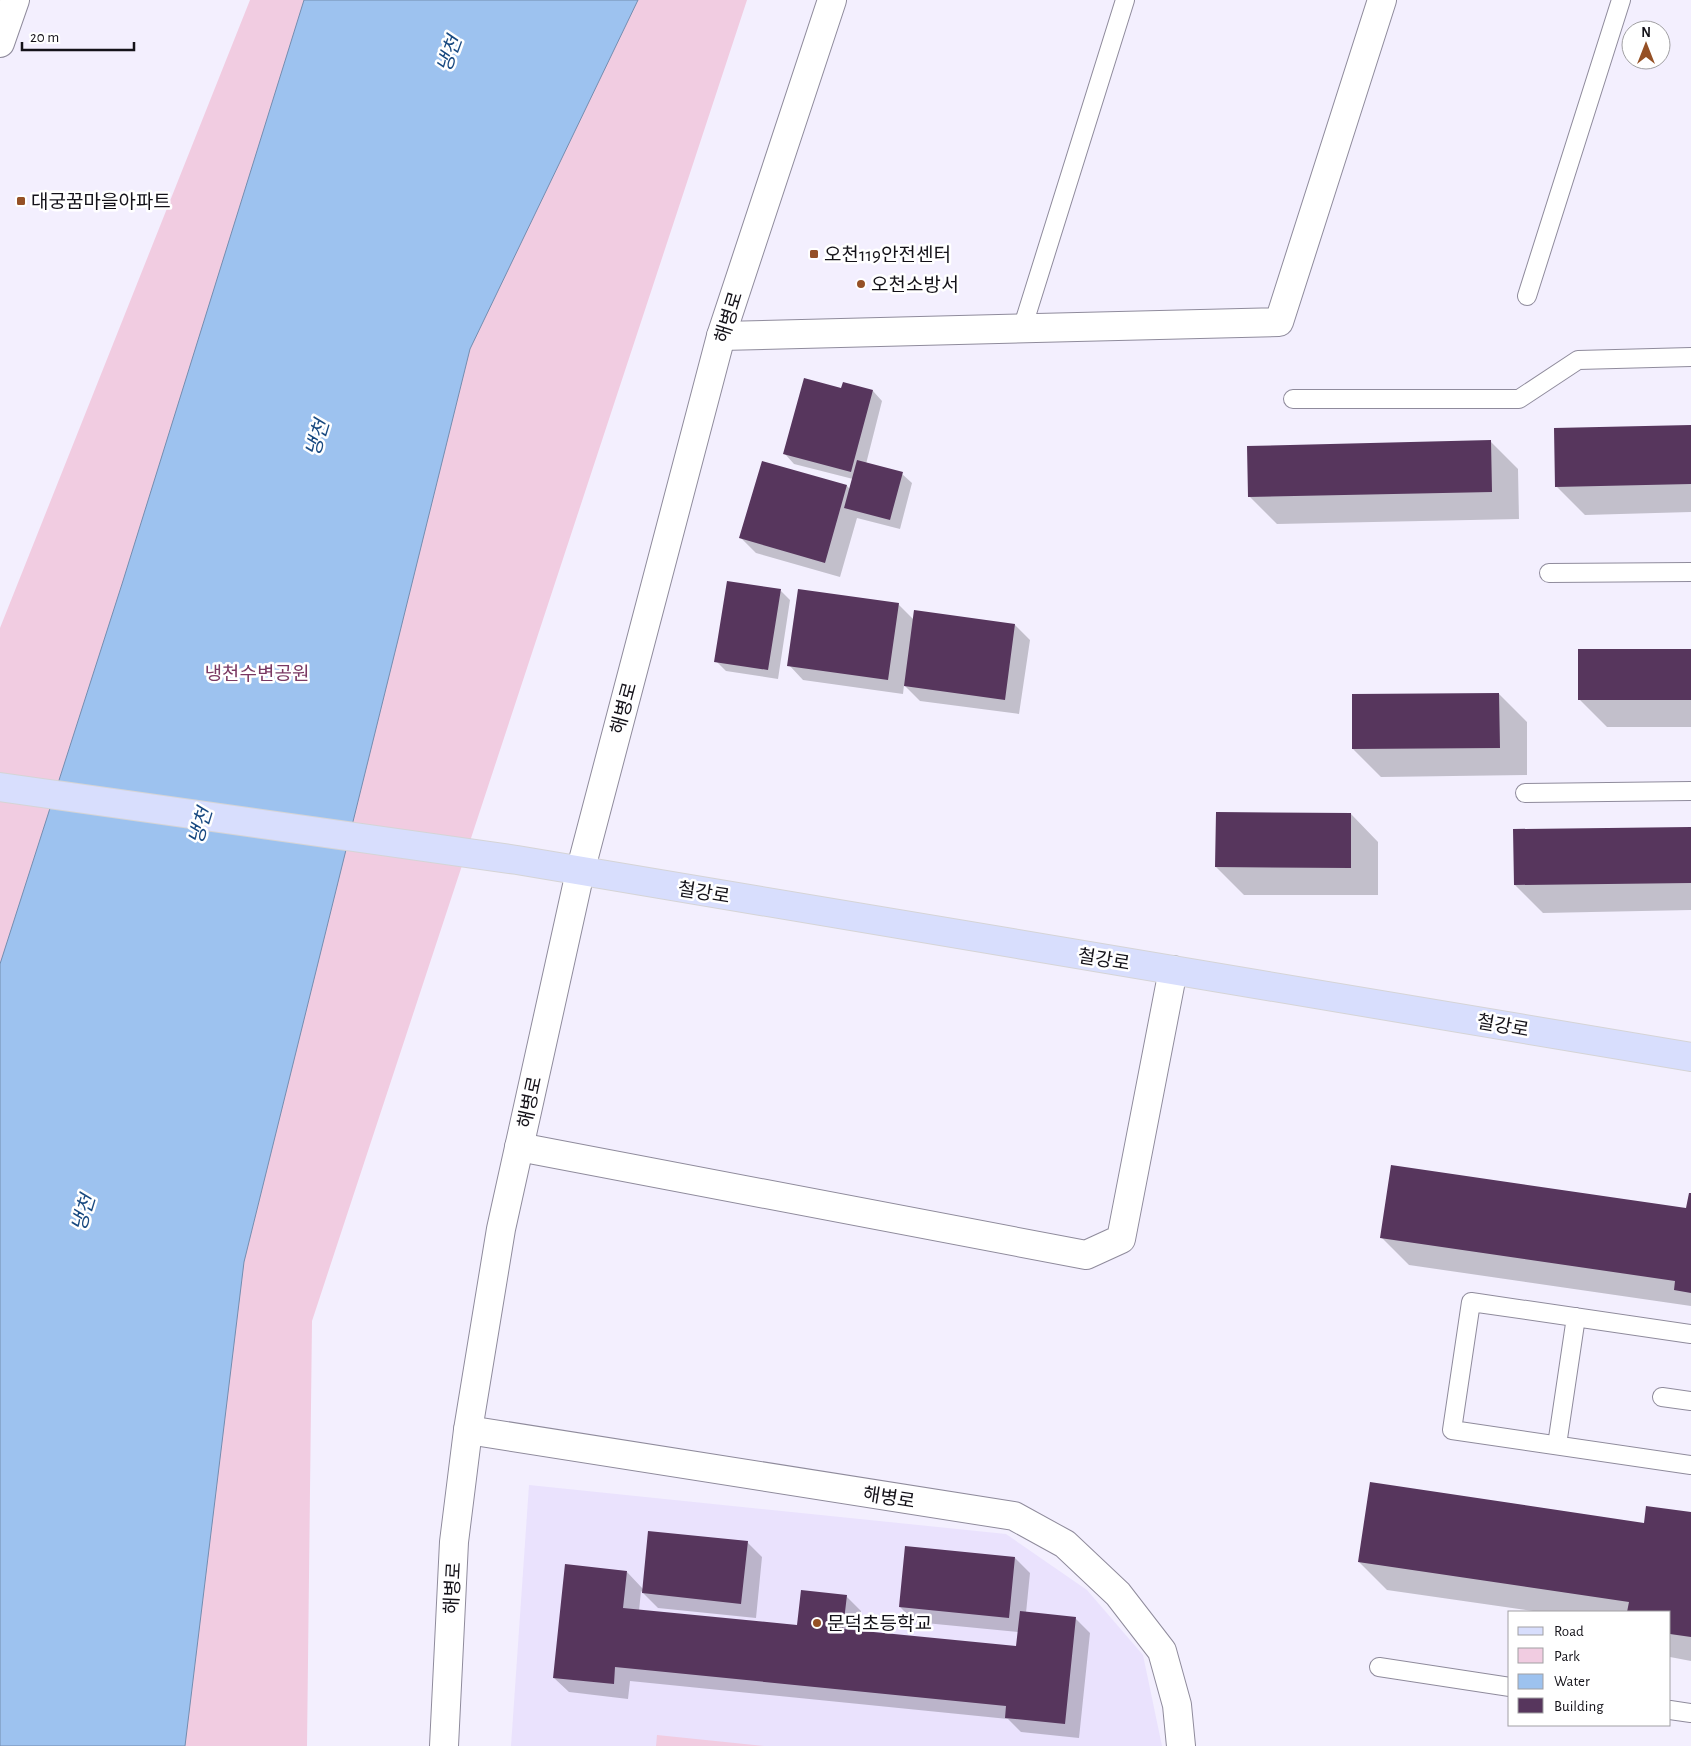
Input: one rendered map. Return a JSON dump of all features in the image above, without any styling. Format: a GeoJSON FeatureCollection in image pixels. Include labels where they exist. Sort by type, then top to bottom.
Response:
{"type":"FeatureCollection","features":[{"type":"Feature","properties":{"kind":"main road","name":"철강로"},"geometry":{"type":"LineString","coordinates":[[0,788],[517,860],[1691,1057]]}},
{"type":"Feature","properties":{"kind":"street"},"geometry":{"type":"LineString","coordinates":[[1,36],[15,0]]}},
{"type":"Feature","properties":{"kind":"street","name":"해병로"},"geometry":{"type":"LineString","coordinates":[[444,1746],[454,1542],[468,1430],[501,1229],[580,872],[722,336],[832,0]]}},
{"type":"Feature","properties":{"kind":"street"},"geometry":{"type":"LineString","coordinates":[[722,336],[1279,322],[1382,0]]}},
{"type":"Feature","properties":{"kind":"street"},"geometry":{"type":"LineString","coordinates":[[519,1147],[1086,1255],[1121,1239],[1173,970]]}},
{"type":"Feature","properties":{"kind":"street","name":"해병로"},"geometry":{"type":"LineString","coordinates":[[468,1430],[1014,1516],[1065,1544],[1118,1594],[1162,1651],[1177,1705],[1181,1746]]}},
{"type":"Feature","properties":{"kind":"lane"},"geometry":{"type":"LineString","coordinates":[[1022,329],[1125,0]]}},
{"type":"Feature","properties":{"kind":"lane"},"geometry":{"type":"LineString","coordinates":[[1527,296],[1621,0]]}},
{"type":"Feature","properties":{"kind":"lane"},"geometry":{"type":"LineString","coordinates":[[1292,399],[1519,399],[1578,360],[1691,357]]}},
{"type":"Feature","properties":{"kind":"lane"},"geometry":{"type":"LineString","coordinates":[[1549,572],[1691,572]]}},
{"type":"Feature","properties":{"kind":"lane"},"geometry":{"type":"LineString","coordinates":[[1525,793],[1691,791]]}},
{"type":"Feature","properties":{"kind":"lane"},"geometry":{"type":"LineString","coordinates":[[1691,1334],[1471,1302],[1452,1430],[1691,1465]]}},
{"type":"Feature","properties":{"kind":"lane"},"geometry":{"type":"LineString","coordinates":[[1557,1445],[1576,1317]]}},
{"type":"Feature","properties":{"kind":"lane"},"geometry":{"type":"LineString","coordinates":[[1662,1397],[1691,1401]]}},
{"type":"Feature","properties":{"kind":"lane"},"geometry":{"type":"LineString","coordinates":[[1379,1668],[1508,1687]]}},
{"type":"Feature","properties":{"kind":"lane"},"geometry":{"type":"LineString","coordinates":[[1671,1710],[1691,1713]]}},
{"type":"Feature","properties":{"kind":"shaded area","name":"문덕초등학교"},"geometry":{"type":"Polygon","coordinates":[[[529,1485],[1006,1534],[1087,1590],[1143,1655],[1162,1746],[511,1746],[529,1485]]]}},
{"type":"Feature","properties":{"kind":"green space","name":"냉천수변공원"},"geometry":{"type":"Polygon","coordinates":[[[250,0],[747,0],[312,1321],[307,1746],[0,1746],[0,628],[250,0]]]}},
{"type":"Feature","properties":{"kind":"green space"},"geometry":{"type":"Polygon","coordinates":[[[657,1735],[764,1746],[656,1746],[657,1735]]]}},
{"type":"Feature","properties":{"kind":"water","name":"냉천수변공원"},"geometry":{"type":"Polygon","coordinates":[[[304,0],[638,0],[470,349],[244,1262],[185,1746],[0,1746],[0,964],[122,584],[304,0]]]}},
{"type":"Feature","properties":{"kind":"building"},"geometry":{"type":"Polygon","coordinates":[[[804,378],[841,388],[843,382],[873,390],[851,472],[783,454],[804,378]]]}},
{"type":"Feature","properties":{"kind":"building"},"geometry":{"type":"Polygon","coordinates":[[[1691,425],[1691,484],[1555,487],[1554,428],[1691,425]]]}},
{"type":"Feature","properties":{"kind":"building"},"geometry":{"type":"Polygon","coordinates":[[[1491,440],[1492,492],[1248,497],[1247,446],[1491,440]]]}},
{"type":"Feature","properties":{"kind":"building"},"geometry":{"type":"Polygon","coordinates":[[[857,460],[903,472],[890,520],[844,508],[857,460]]]}},
{"type":"Feature","properties":{"kind":"building"},"geometry":{"type":"Polygon","coordinates":[[[762,461],[847,485],[825,563],[739,538],[762,461]]]}},
{"type":"Feature","properties":{"kind":"building"},"geometry":{"type":"Polygon","coordinates":[[[727,581],[781,589],[768,670],[714,662],[727,581]]]}},
{"type":"Feature","properties":{"kind":"building"},"geometry":{"type":"Polygon","coordinates":[[[798,589],[899,603],[888,680],[787,666],[798,589]]]}},
{"type":"Feature","properties":{"kind":"building"},"geometry":{"type":"Polygon","coordinates":[[[914,610],[1015,624],[1005,700],[904,686],[914,610]]]}},
{"type":"Feature","properties":{"kind":"building"},"geometry":{"type":"Polygon","coordinates":[[[1578,649],[1691,649],[1691,700],[1578,700],[1578,649]]]}},
{"type":"Feature","properties":{"kind":"building"},"geometry":{"type":"Polygon","coordinates":[[[1499,693],[1500,748],[1352,749],[1352,694],[1499,693]]]}},
{"type":"Feature","properties":{"kind":"building"},"geometry":{"type":"Polygon","coordinates":[[[1216,812],[1351,813],[1351,868],[1215,867],[1216,812]]]}},
{"type":"Feature","properties":{"kind":"building"},"geometry":{"type":"Polygon","coordinates":[[[1691,827],[1691,883],[1514,885],[1513,829],[1691,827]]]}},
{"type":"Feature","properties":{"kind":"building"},"geometry":{"type":"Polygon","coordinates":[[[1391,1165],[1686,1208],[1689,1193],[1691,1193],[1691,1293],[1674,1290],[1675,1281],[1380,1238],[1391,1165]]]}},
{"type":"Feature","properties":{"kind":"building"},"geometry":{"type":"Polygon","coordinates":[[[1370,1482],[1644,1523],[1646,1506],[1691,1512],[1691,1637],[1671,1634],[1671,1611],[1627,1611],[1629,1602],[1358,1562],[1370,1482]]]}},
{"type":"Feature","properties":{"kind":"building"},"geometry":{"type":"Polygon","coordinates":[[[648,1531],[748,1541],[741,1604],[642,1593],[648,1531]]]}},
{"type":"Feature","properties":{"kind":"building"},"geometry":{"type":"Polygon","coordinates":[[[905,1546],[1015,1557],[1009,1618],[899,1607],[905,1546]]]}},
{"type":"Feature","properties":{"kind":"building"},"geometry":{"type":"Polygon","coordinates":[[[565,1564],[627,1571],[623,1608],[797,1625],[801,1590],[847,1595],[843,1629],[1016,1646],[1020,1611],[1076,1617],[1065,1724],[1005,1718],[1006,1706],[615,1667],[614,1684],[553,1678],[565,1564]]]}},
{"type":"Feature","properties":{"kind":"place","name":"대궁꿈마을아파트"},"geometry":{"type":"Point","coordinates":[21,201]}},
{"type":"Feature","properties":{"kind":"place","name":"오천119안전센터"},"geometry":{"type":"Point","coordinates":[814,254]}},
{"type":"Feature","properties":{"kind":"place","name":"오천소방서"},"geometry":{"type":"Point","coordinates":[861,284]}},
{"type":"Feature","properties":{"kind":"place","name":"문덕초등학교"},"geometry":{"type":"Point","coordinates":[817,1623]}},
{"type":"Feature","properties":{"kind":"water label","name":"냉천"},"geometry":{"type":"Point","coordinates":[449,54]}},
{"type":"Feature","properties":{"kind":"water label","name":"냉천"},"geometry":{"type":"Point","coordinates":[317,438]}},
{"type":"Feature","properties":{"kind":"water label","name":"냉천"},"geometry":{"type":"Point","coordinates":[200,826]}},
{"type":"Feature","properties":{"kind":"water label","name":"냉천"},"geometry":{"type":"Point","coordinates":[83,1213]}}]}
